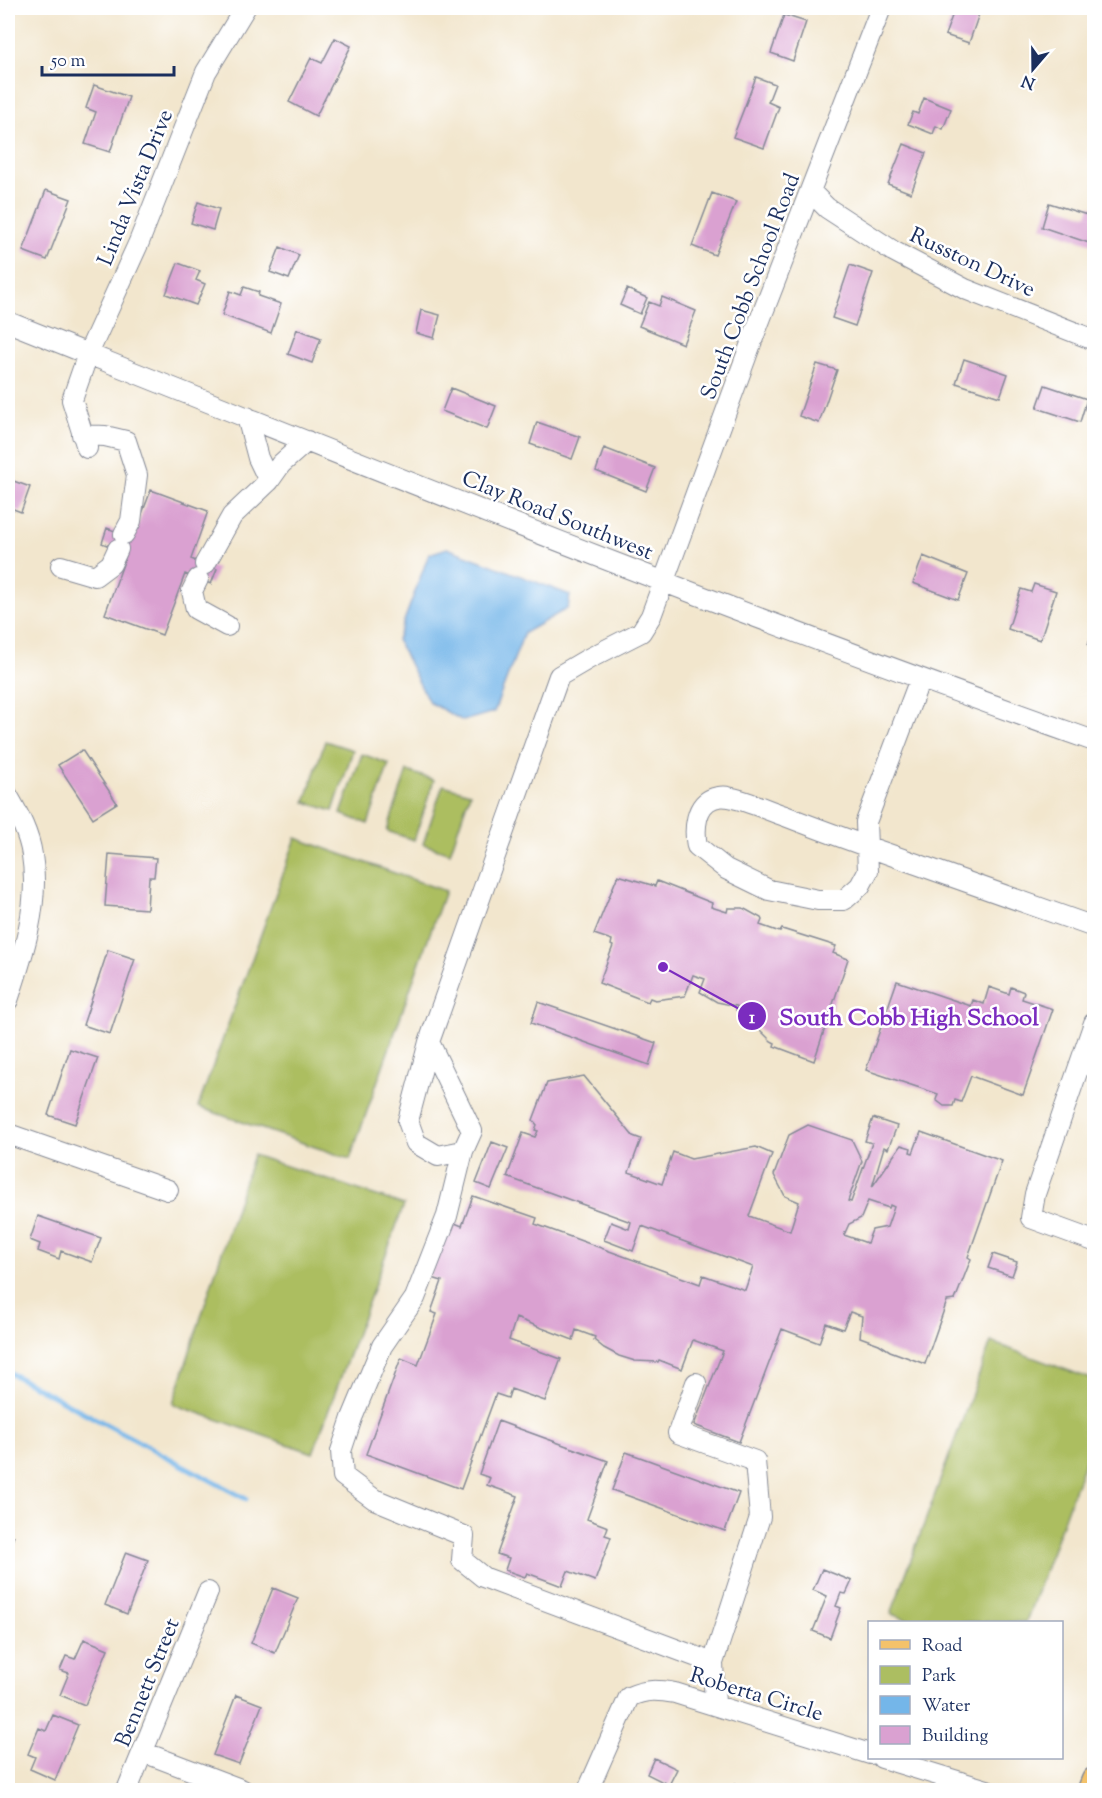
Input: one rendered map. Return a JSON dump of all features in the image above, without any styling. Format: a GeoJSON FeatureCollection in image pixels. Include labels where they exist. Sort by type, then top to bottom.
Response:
{"type":"FeatureCollection","features":[{"type":"Feature","properties":{"kind":"main road"},"geometry":{"type":"LineString","coordinates":[[1090,1791],[1095,1780]]}},
{"type":"Feature","properties":{"kind":"street","name":"Linda Vista Drive"},"geometry":{"type":"LineString","coordinates":[[61,566],[95,576],[111,564],[131,521],[137,476],[126,441],[105,436],[84,441],[72,400],[88,354],[140,242],[206,72],[245,8]]}},
{"type":"Feature","properties":{"kind":"street","name":"South Cobb School Road"},"geometry":{"type":"LineString","coordinates":[[463,1150],[438,1156],[416,1143],[408,1121],[429,1042],[559,676],[641,632],[651,616],[881,8]]}},
{"type":"Feature","properties":{"kind":"street","name":"Russton Drive"},"geometry":{"type":"LineString","coordinates":[[810,192],[827,208],[893,251],[965,289],[1095,340]]}},
{"type":"Feature","properties":{"kind":"street","name":"Clay Road Southwest"},"geometry":{"type":"LineString","coordinates":[[8,322],[663,581],[920,679],[1095,741]]}},
{"type":"Feature","properties":{"kind":"street"},"geometry":{"type":"LineString","coordinates":[[247,417],[258,458],[269,481]]}},
{"type":"Feature","properties":{"kind":"street"},"geometry":{"type":"LineString","coordinates":[[227,627],[196,609],[192,591],[232,516],[269,481],[281,464],[307,441]]}},
{"type":"Feature","properties":{"kind":"street"},"geometry":{"type":"LineString","coordinates":[[920,679],[866,822],[867,847],[868,871],[860,886],[844,900],[818,900],[769,890],[726,869],[697,846],[694,829],[702,806],[713,798],[726,796],[867,847],[1095,927]]}},
{"type":"Feature","properties":{"kind":"street"},"geometry":{"type":"LineString","coordinates":[[8,796],[26,831],[34,878],[28,930],[21,962],[8,1000]]}},
{"type":"Feature","properties":{"kind":"street"},"geometry":{"type":"LineString","coordinates":[[1085,1238],[1030,1218],[1035,1194],[1095,1023]]}},
{"type":"Feature","properties":{"kind":"street"},"geometry":{"type":"LineString","coordinates":[[429,1042],[472,1131],[463,1150],[447,1216],[415,1298],[382,1346],[352,1418],[341,1451],[343,1476],[374,1499],[464,1536],[462,1560],[483,1577],[713,1663]]}},
{"type":"Feature","properties":{"kind":"street"},"geometry":{"type":"LineString","coordinates":[[8,1134],[168,1190]]}},
{"type":"Feature","properties":{"kind":"street"},"geometry":{"type":"LineString","coordinates":[[696,1383],[678,1433],[755,1461],[760,1517],[713,1663],[715,1705]]}},
{"type":"Feature","properties":{"kind":"street","name":"Bennett Street"},"geometry":{"type":"LineString","coordinates":[[127,1791],[208,1592]]}},
{"type":"Feature","properties":{"kind":"street","name":"Roberta Circle"},"geometry":{"type":"LineString","coordinates":[[588,1791],[629,1697],[640,1692],[654,1690],[675,1693],[868,1753]]}},
{"type":"Feature","properties":{"kind":"street"},"geometry":{"type":"LineString","coordinates":[[144,1752],[243,1791]]}},
{"type":"Feature","properties":{"kind":"street"},"geometry":{"type":"LineString","coordinates":[[885,1759],[987,1791]]}},
{"type":"Feature","properties":{"kind":"green space"},"geometry":{"type":"Polygon","coordinates":[[[325,741],[353,750],[333,811],[305,802],[325,741]]]}},
{"type":"Feature","properties":{"kind":"green space"},"geometry":{"type":"Polygon","coordinates":[[[362,754],[389,764],[368,824],[341,814],[362,754]]]}},
{"type":"Feature","properties":{"kind":"green space"},"geometry":{"type":"Polygon","coordinates":[[[407,771],[434,780],[414,840],[387,831],[407,771]]]}},
{"type":"Feature","properties":{"kind":"green space"},"geometry":{"type":"Polygon","coordinates":[[[443,785],[470,793],[450,853],[423,844],[443,785]]]}},
{"type":"Feature","properties":{"kind":"green space"},"geometry":{"type":"Polygon","coordinates":[[[296,838],[445,891],[350,1159],[198,1107],[296,838]]]}},
{"type":"Feature","properties":{"kind":"green space"},"geometry":{"type":"Polygon","coordinates":[[[253,1155],[404,1205],[313,1453],[173,1404],[253,1155]]]}},
{"type":"Feature","properties":{"kind":"green space"},"geometry":{"type":"Polygon","coordinates":[[[991,1342],[1094,1380],[1094,1436],[1026,1621],[912,1621],[891,1614],[991,1342]]]}},
{"type":"Feature","properties":{"kind":"water"},"geometry":{"type":"Polygon","coordinates":[[[447,548],[570,595],[568,608],[524,633],[494,712],[463,721],[429,702],[397,640],[429,554],[447,548]]]}},
{"type":"Feature","properties":{"kind":"building"},"geometry":{"type":"Polygon","coordinates":[[[955,8],[981,8],[969,43],[945,35],[955,8]]]}},
{"type":"Feature","properties":{"kind":"building"},"geometry":{"type":"Polygon","coordinates":[[[784,15],[806,22],[793,61],[771,53],[784,15]]]}},
{"type":"Feature","properties":{"kind":"building"},"geometry":{"type":"Polygon","coordinates":[[[335,38],[351,46],[316,116],[289,102],[311,58],[322,63],[335,38]]]}},
{"type":"Feature","properties":{"kind":"building"},"geometry":{"type":"Polygon","coordinates":[[[756,77],[775,84],[768,102],[779,107],[764,148],[733,137],[756,77]]]}},
{"type":"Feature","properties":{"kind":"building"},"geometry":{"type":"Polygon","coordinates":[[[94,85],[129,97],[110,152],[85,144],[96,112],[86,108],[94,85]]]}},
{"type":"Feature","properties":{"kind":"building"},"geometry":{"type":"Polygon","coordinates":[[[924,98],[951,109],[943,129],[936,126],[933,134],[908,124],[913,112],[918,114],[924,98]]]}},
{"type":"Feature","properties":{"kind":"building"},"geometry":{"type":"Polygon","coordinates":[[[904,144],[926,153],[911,193],[888,184],[904,144]]]}},
{"type":"Feature","properties":{"kind":"building"},"geometry":{"type":"Polygon","coordinates":[[[46,190],[71,199],[47,260],[23,251],[46,190]]]}},
{"type":"Feature","properties":{"kind":"building"},"geometry":{"type":"Polygon","coordinates":[[[712,193],[736,202],[715,255],[692,246],[712,193]]]}},
{"type":"Feature","properties":{"kind":"building"},"geometry":{"type":"Polygon","coordinates":[[[198,202],[219,209],[213,230],[191,223],[198,202]]]}},
{"type":"Feature","properties":{"kind":"building"},"geometry":{"type":"Polygon","coordinates":[[[1049,203],[1087,215],[1090,206],[1094,207],[1092,244],[1042,227],[1049,203]]]}},
{"type":"Feature","properties":{"kind":"building"},"geometry":{"type":"Polygon","coordinates":[[[280,247],[299,255],[289,279],[270,272],[280,247]]]}},
{"type":"Feature","properties":{"kind":"building"},"geometry":{"type":"Polygon","coordinates":[[[178,263],[200,271],[196,280],[205,284],[196,305],[166,294],[178,263]]]}},
{"type":"Feature","properties":{"kind":"building"},"geometry":{"type":"Polygon","coordinates":[[[850,265],[873,273],[855,326],[832,318],[850,265]]]}},
{"type":"Feature","properties":{"kind":"building"},"geometry":{"type":"Polygon","coordinates":[[[244,287],[259,292],[258,296],[281,304],[271,333],[222,315],[230,291],[241,295],[244,287]]]}},
{"type":"Feature","properties":{"kind":"building"},"geometry":{"type":"Polygon","coordinates":[[[627,289],[647,298],[640,314],[620,305],[627,289]]]}},
{"type":"Feature","properties":{"kind":"building"},"geometry":{"type":"Polygon","coordinates":[[[662,297],[696,311],[683,344],[639,326],[649,302],[659,306],[662,297]]]}},
{"type":"Feature","properties":{"kind":"building"},"geometry":{"type":"Polygon","coordinates":[[[421,310],[440,315],[434,338],[416,333],[421,310]]]}},
{"type":"Feature","properties":{"kind":"building"},"geometry":{"type":"Polygon","coordinates":[[[297,329],[321,338],[312,363],[288,354],[297,329]]]}},
{"type":"Feature","properties":{"kind":"building"},"geometry":{"type":"Polygon","coordinates":[[[964,359],[1008,374],[1000,397],[956,383],[964,359]]]}},
{"type":"Feature","properties":{"kind":"building"},"geometry":{"type":"Polygon","coordinates":[[[817,364],[837,370],[819,423],[799,416],[817,364]]]}},
{"type":"Feature","properties":{"kind":"building"},"geometry":{"type":"Polygon","coordinates":[[[1045,385],[1087,399],[1080,422],[1037,408],[1045,385]]]}},
{"type":"Feature","properties":{"kind":"building"},"geometry":{"type":"Polygon","coordinates":[[[451,388],[496,406],[487,429],[442,411],[451,388]]]}},
{"type":"Feature","properties":{"kind":"building"},"geometry":{"type":"Polygon","coordinates":[[[537,422],[580,437],[572,459],[530,444],[537,422]]]}},
{"type":"Feature","properties":{"kind":"building"},"geometry":{"type":"Polygon","coordinates":[[[604,448],[655,468],[646,491],[596,471],[604,448]]]}},
{"type":"Feature","properties":{"kind":"building"},"geometry":{"type":"Polygon","coordinates":[[[8,479],[30,487],[21,512],[8,507],[8,479]]]}},
{"type":"Feature","properties":{"kind":"building"},"geometry":{"type":"Polygon","coordinates":[[[151,490],[208,511],[191,559],[217,569],[211,584],[185,574],[162,635],[105,614],[127,553],[102,543],[107,528],[133,538],[151,490]]]}},
{"type":"Feature","properties":{"kind":"building"},"geometry":{"type":"Polygon","coordinates":[[[923,556],[968,574],[958,600],[913,583],[923,556]]]}},
{"type":"Feature","properties":{"kind":"building"},"geometry":{"type":"Polygon","coordinates":[[[1034,584],[1056,591],[1040,640],[1008,629],[1021,589],[1031,592],[1034,584]]]}},
{"type":"Feature","properties":{"kind":"building"},"geometry":{"type":"Polygon","coordinates":[[[1092,631],[1094,632],[1094,648],[1088,645],[1092,631]]]}},
{"type":"Feature","properties":{"kind":"building"},"geometry":{"type":"Polygon","coordinates":[[[82,750],[117,803],[93,818],[58,765],[82,750]]]}},
{"type":"Feature","properties":{"kind":"building"},"geometry":{"type":"Polygon","coordinates":[[[109,854],[156,858],[154,877],[149,877],[147,909],[105,906],[109,854]]]}},
{"type":"Feature","properties":{"kind":"building"},"geometry":{"type":"Polygon","coordinates":[[[618,875],[655,886],[657,881],[712,903],[711,907],[727,912],[728,908],[743,908],[761,918],[760,925],[780,932],[782,929],[836,946],[833,953],[848,959],[814,1061],[774,1046],[775,1043],[749,1019],[750,1015],[736,1010],[737,1006],[717,1002],[700,992],[705,979],[693,975],[685,996],[655,1000],[650,998],[648,1002],[599,983],[613,946],[611,945],[612,940],[594,934],[618,875]]]}},
{"type":"Feature","properties":{"kind":"building"},"geometry":{"type":"Polygon","coordinates":[[[108,950],[135,959],[110,1034],[83,1025],[108,950]]]}},
{"type":"Feature","properties":{"kind":"building"},"geometry":{"type":"Polygon","coordinates":[[[897,981],[971,1006],[973,1000],[984,1004],[989,987],[1009,994],[1011,987],[1024,992],[1022,999],[1053,1009],[1023,1095],[971,1076],[961,1102],[955,1100],[953,1106],[944,1106],[936,1100],[938,1094],[866,1070],[897,981]]]}},
{"type":"Feature","properties":{"kind":"building"},"geometry":{"type":"Polygon","coordinates":[[[538,1002],[656,1043],[649,1065],[531,1023],[538,1002]]]}},
{"type":"Feature","properties":{"kind":"building"},"geometry":{"type":"Polygon","coordinates":[[[70,1049],[98,1058],[75,1124],[48,1115],[70,1049]]]}},
{"type":"Feature","properties":{"kind":"building"},"geometry":{"type":"Polygon","coordinates":[[[584,1076],[633,1136],[641,1139],[629,1172],[662,1184],[673,1152],[691,1159],[756,1147],[772,1154],[749,1216],[790,1231],[799,1202],[785,1196],[774,1175],[789,1135],[808,1125],[852,1140],[862,1161],[848,1201],[851,1202],[872,1143],[865,1141],[873,1118],[897,1126],[888,1149],[884,1147],[872,1187],[901,1145],[911,1148],[910,1152],[913,1153],[921,1132],[1002,1161],[968,1257],[971,1259],[955,1300],[947,1301],[925,1364],[860,1337],[862,1316],[850,1312],[843,1329],[826,1323],[819,1343],[782,1329],[739,1442],[694,1425],[723,1351],[693,1340],[682,1369],[659,1360],[658,1362],[635,1361],[619,1356],[604,1348],[594,1340],[595,1337],[576,1330],[573,1340],[516,1318],[509,1340],[561,1359],[545,1401],[511,1389],[508,1398],[496,1394],[461,1489],[366,1454],[401,1358],[418,1365],[437,1314],[431,1312],[442,1281],[429,1277],[450,1221],[462,1226],[473,1196],[537,1218],[535,1224],[700,1284],[703,1275],[745,1290],[753,1267],[642,1226],[633,1251],[604,1240],[611,1222],[629,1229],[631,1222],[507,1177],[523,1133],[535,1137],[538,1131],[535,1130],[537,1125],[533,1120],[547,1083],[584,1076]],[[868,1201],[861,1218],[849,1224],[844,1235],[867,1243],[872,1230],[887,1227],[894,1207],[890,1205],[889,1208],[868,1201]]]}},
{"type":"Feature","properties":{"kind":"building"},"geometry":{"type":"Polygon","coordinates":[[[492,1142],[508,1148],[491,1189],[476,1183],[492,1142]]]}},
{"type":"Feature","properties":{"kind":"building"},"geometry":{"type":"Polygon","coordinates":[[[38,1216],[101,1238],[92,1262],[61,1251],[59,1259],[38,1251],[40,1244],[30,1240],[38,1216]]]}},
{"type":"Feature","properties":{"kind":"building"},"geometry":{"type":"Polygon","coordinates":[[[993,1254],[1017,1262],[1012,1276],[988,1268],[993,1254]]]}},
{"type":"Feature","properties":{"kind":"building"},"geometry":{"type":"Polygon","coordinates":[[[498,1421],[608,1461],[587,1519],[608,1527],[605,1535],[611,1537],[595,1581],[568,1571],[562,1586],[527,1573],[525,1577],[505,1570],[509,1558],[497,1554],[518,1496],[487,1485],[490,1478],[479,1474],[498,1421]]]}},
{"type":"Feature","properties":{"kind":"building"},"geometry":{"type":"Polygon","coordinates":[[[626,1452],[739,1493],[725,1531],[612,1490],[626,1452]]]}},
{"type":"Feature","properties":{"kind":"building"},"geometry":{"type":"Polygon","coordinates":[[[8,1534],[14,1536],[8,1551],[8,1534]]]}},
{"type":"Feature","properties":{"kind":"building"},"geometry":{"type":"Polygon","coordinates":[[[126,1552],[148,1560],[127,1614],[105,1605],[126,1552]]]}},
{"type":"Feature","properties":{"kind":"building"},"geometry":{"type":"Polygon","coordinates":[[[822,1569],[852,1581],[846,1594],[841,1593],[836,1606],[841,1608],[830,1638],[813,1631],[827,1596],[813,1590],[822,1569]]]}},
{"type":"Feature","properties":{"kind":"building"},"geometry":{"type":"Polygon","coordinates":[[[273,1588],[298,1598],[275,1653],[251,1643],[273,1588]]]}},
{"type":"Feature","properties":{"kind":"building"},"geometry":{"type":"Polygon","coordinates":[[[84,1639],[108,1649],[85,1705],[60,1695],[69,1673],[60,1670],[66,1656],[75,1659],[84,1639]]]}},
{"type":"Feature","properties":{"kind":"building"},"geometry":{"type":"Polygon","coordinates":[[[236,1695],[262,1705],[239,1764],[213,1755],[236,1695]]]}},
{"type":"Feature","properties":{"kind":"building"},"geometry":{"type":"Polygon","coordinates":[[[53,1715],[78,1725],[55,1780],[30,1769],[35,1757],[28,1754],[39,1728],[46,1731],[53,1715]]]}},
{"type":"Feature","properties":{"kind":"building"},"geometry":{"type":"Polygon","coordinates":[[[654,1758],[677,1769],[669,1785],[647,1774],[654,1758]]]}},
{"type":"Feature","properties":{"kind":"building"},"geometry":{"type":"Polygon","coordinates":[[[735,1784],[752,1790],[732,1790],[735,1784]]]}},
{"type":"Feature","properties":{"kind":"waterway"},"geometry":{"type":"LineString","coordinates":[[8,1372],[246,1499]]}},
{"type":"Feature","properties":{"kind":"place","name":"South Cobb High School"},"geometry":{"type":"Point","coordinates":[663,967]}}]}
